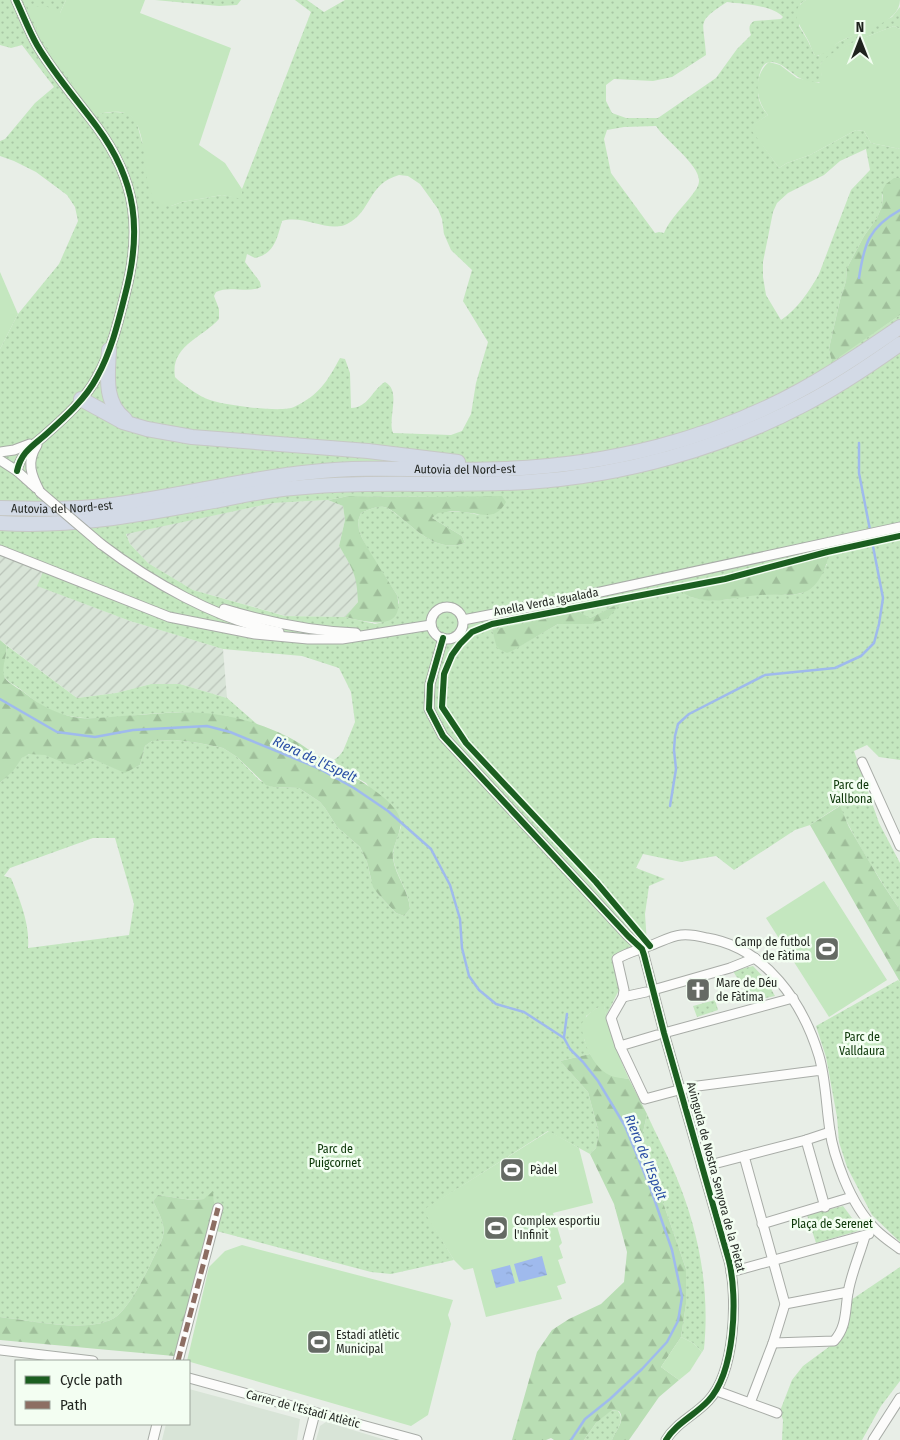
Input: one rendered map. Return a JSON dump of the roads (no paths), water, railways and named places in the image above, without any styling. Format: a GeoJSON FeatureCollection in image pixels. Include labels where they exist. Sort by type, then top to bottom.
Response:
{"type":"FeatureCollection","features":[{"type":"Feature","properties":{"kind":"highway","name":"Autovia del Nord-est"},"geometry":{"type":"LineString","coordinates":[[0,508],[40,510],[93,507],[137,501],[262,478],[316,471],[486,470],[564,464],[619,455],[660,446],[720,427],[801,390],[864,352],[900,327]]}},
{"type":"Feature","properties":{"kind":"highway","name":"Autovia del Nord-est"},"geometry":{"type":"LineString","coordinates":[[0,523],[56,524],[98,520],[142,514],[259,492],[317,485],[528,482],[610,472],[665,459],[704,447],[783,415],[852,377],[900,344]]}},
{"type":"Feature","properties":{"kind":"highway"},"geometry":{"type":"LineString","coordinates":[[109,350],[108,393],[111,401],[119,415],[140,428]]}},
{"type":"Feature","properties":{"kind":"highway"},"geometry":{"type":"LineString","coordinates":[[81,399],[118,419],[140,428],[192,437],[378,452],[462,463],[486,470]]}},
{"type":"Feature","properties":{"kind":"street"},"geometry":{"type":"LineString","coordinates":[[16,0],[36,44],[114,153],[126,180],[133,210],[135,242],[130,276],[109,350],[97,378],[81,399],[26,452],[21,458],[17,471]]}},
{"type":"Feature","properties":{"kind":"street"},"geometry":{"type":"LineString","coordinates":[[0,452],[14,450],[43,437]]}},
{"type":"Feature","properties":{"kind":"street"},"geometry":{"type":"LineString","coordinates":[[40,492],[33,479],[30,466],[32,453],[43,437]]}},
{"type":"Feature","properties":{"kind":"street"},"geometry":{"type":"LineString","coordinates":[[0,460],[17,471],[101,544],[144,575],[230,618],[268,630],[336,639]]}},
{"type":"Feature","properties":{"kind":"street"},"geometry":{"type":"LineString","coordinates":[[463,620],[900,527]]}},
{"type":"Feature","properties":{"kind":"street"},"geometry":{"type":"LineString","coordinates":[[0,550],[169,617],[255,634],[308,639],[336,639],[381,634],[431,625]]}},
{"type":"Feature","properties":{"kind":"street"},"geometry":{"type":"LineString","coordinates":[[191,599],[244,615],[292,626],[381,634]]}},
{"type":"Feature","properties":{"kind":"street"},"geometry":{"type":"LineString","coordinates":[[446,607],[457,610],[463,620],[463,625],[454,638],[443,638],[434,633],[431,625],[433,615],[441,608],[446,607]]}},
{"type":"Feature","properties":{"kind":"street"},"geometry":{"type":"LineString","coordinates":[[443,638],[430,684],[429,709],[443,736],[642,949]]}},
{"type":"Feature","properties":{"kind":"street"},"geometry":{"type":"LineString","coordinates":[[862,762],[900,846]]}},
{"type":"Feature","properties":{"kind":"street"},"geometry":{"type":"LineString","coordinates":[[822,1070],[690,1087],[644,1099],[620,1046],[610,1018],[623,997],[624,990],[617,959],[680,935],[692,935],[716,939],[728,944],[755,958],[777,977],[792,998],[810,1032],[819,1057],[822,1070],[830,1132],[841,1171],[852,1197],[876,1230],[900,1249]]}},
{"type":"Feature","properties":{"kind":"street","name":"Avinguda de Nostra Senyora de la Pietat"},"geometry":{"type":"LineString","coordinates":[[642,949],[661,1034],[680,1090],[731,1272],[734,1301],[728,1358],[724,1375],[717,1391],[697,1411],[672,1431],[666,1440]]}},
{"type":"Feature","properties":{"kind":"street"},"geometry":{"type":"LineString","coordinates":[[623,997],[730,968],[755,958]]}},
{"type":"Feature","properties":{"kind":"street"},"geometry":{"type":"LineString","coordinates":[[620,1046],[792,998]]}},
{"type":"Feature","properties":{"kind":"street"},"geometry":{"type":"LineString","coordinates":[[702,1167],[830,1132]]}},
{"type":"Feature","properties":{"kind":"street"},"geometry":{"type":"LineString","coordinates":[[806,1140],[825,1207]]}},
{"type":"Feature","properties":{"kind":"street"},"geometry":{"type":"LineString","coordinates":[[744,1156],[785,1304],[773,1343],[750,1403]]}},
{"type":"Feature","properties":{"kind":"street"},"geometry":{"type":"LineString","coordinates":[[762,1224],[825,1207],[852,1197]]}},
{"type":"Feature","properties":{"kind":"street"},"geometry":{"type":"LineString","coordinates":[[178,1360],[218,1208]]}},
{"type":"Feature","properties":{"kind":"street"},"geometry":{"type":"LineString","coordinates":[[731,1272],[865,1236],[876,1230]]}},
{"type":"Feature","properties":{"kind":"street"},"geometry":{"type":"LineString","coordinates":[[773,1343],[834,1341],[840,1334],[846,1319],[848,1292],[865,1236]]}},
{"type":"Feature","properties":{"kind":"street"},"geometry":{"type":"LineString","coordinates":[[785,1304],[848,1292]]}},
{"type":"Feature","properties":{"kind":"street"},"geometry":{"type":"LineString","coordinates":[[0,1350],[85,1360]]}},
{"type":"Feature","properties":{"kind":"street","name":"Carrer de l'Estadi Atlètic"},"geometry":{"type":"LineString","coordinates":[[190,1378],[417,1440]]}},
{"type":"Feature","properties":{"kind":"street"},"geometry":{"type":"LineString","coordinates":[[717,1391],[777,1414]]}},
{"type":"Feature","properties":{"kind":"street"},"geometry":{"type":"LineString","coordinates":[[873,1440],[900,1398]]}},
{"type":"Feature","properties":{"kind":"street"},"geometry":{"type":"LineString","coordinates":[[308,1440],[315,1413]]}},
{"type":"Feature","properties":{"kind":"street"},"geometry":{"type":"LineString","coordinates":[[153,1440],[157,1425]]}},
{"type":"Feature","properties":{"kind":"water"},"geometry":{"type":"Polygon","coordinates":[[[542,1256],[547,1275],[519,1282],[514,1264],[542,1256]]]}},
{"type":"Feature","properties":{"kind":"water"},"geometry":{"type":"Polygon","coordinates":[[[510,1265],[515,1283],[496,1288],[491,1270],[510,1265]]]}},
{"type":"Feature","properties":{"kind":"waterway"},"geometry":{"type":"LineString","coordinates":[[859,278],[863,255],[870,238],[881,223],[900,210]]}},
{"type":"Feature","properties":{"kind":"waterway"},"geometry":{"type":"LineString","coordinates":[[859,443],[859,473],[870,530]]}},
{"type":"Feature","properties":{"kind":"waterway"},"geometry":{"type":"LineString","coordinates":[[670,806],[676,769],[675,736],[678,724],[689,714],[765,675],[835,668],[861,656],[874,643],[883,598],[871,536]]}},
{"type":"Feature","properties":{"kind":"waterway","name":"Riera de l'Espelt"},"geometry":{"type":"LineString","coordinates":[[0,699],[57,732],[95,737],[133,730],[207,726],[230,732],[318,768],[354,788],[388,811],[431,849],[450,885],[460,919],[462,948],[469,976],[479,990],[496,1004],[524,1012],[564,1038],[570,1049],[598,1081],[625,1126],[650,1187],[672,1250],[682,1297],[678,1321],[667,1342],[642,1369],[585,1419],[571,1440]]}},
{"type":"Feature","properties":{"kind":"waterway"},"geometry":{"type":"LineString","coordinates":[[564,1037],[567,1014]]}},
{"type":"Feature","properties":{"kind":"place","name":"Camp de futbol de Fàtima"},"geometry":{"type":"Point","coordinates":[827,949]}},
{"type":"Feature","properties":{"kind":"place","name":"Mare de Déu de Fàtima"},"geometry":{"type":"Point","coordinates":[698,990]}},
{"type":"Feature","properties":{"kind":"place","name":"Pàdel"},"geometry":{"type":"Point","coordinates":[512,1170]}},
{"type":"Feature","properties":{"kind":"place","name":"Complex esportiu l'Infinit"},"geometry":{"type":"Point","coordinates":[496,1228]}},
{"type":"Feature","properties":{"kind":"place","name":"Estadi atlètic Municipal"},"geometry":{"type":"Point","coordinates":[319,1342]}},
{"type":"Feature","properties":{"kind":"park label","name":"Parc de Vallbona"},"geometry":{"type":"Point","coordinates":[851,792]}},
{"type":"Feature","properties":{"kind":"park label","name":"Parc de Valldaura"},"geometry":{"type":"Point","coordinates":[862,1044]}},
{"type":"Feature","properties":{"kind":"park label","name":"Parc de Puigcornet"},"geometry":{"type":"Point","coordinates":[335,1156]}},
{"type":"Feature","properties":{"kind":"park label","name":"Plaça de Serenet"},"geometry":{"type":"Point","coordinates":[832,1224]}}]}
